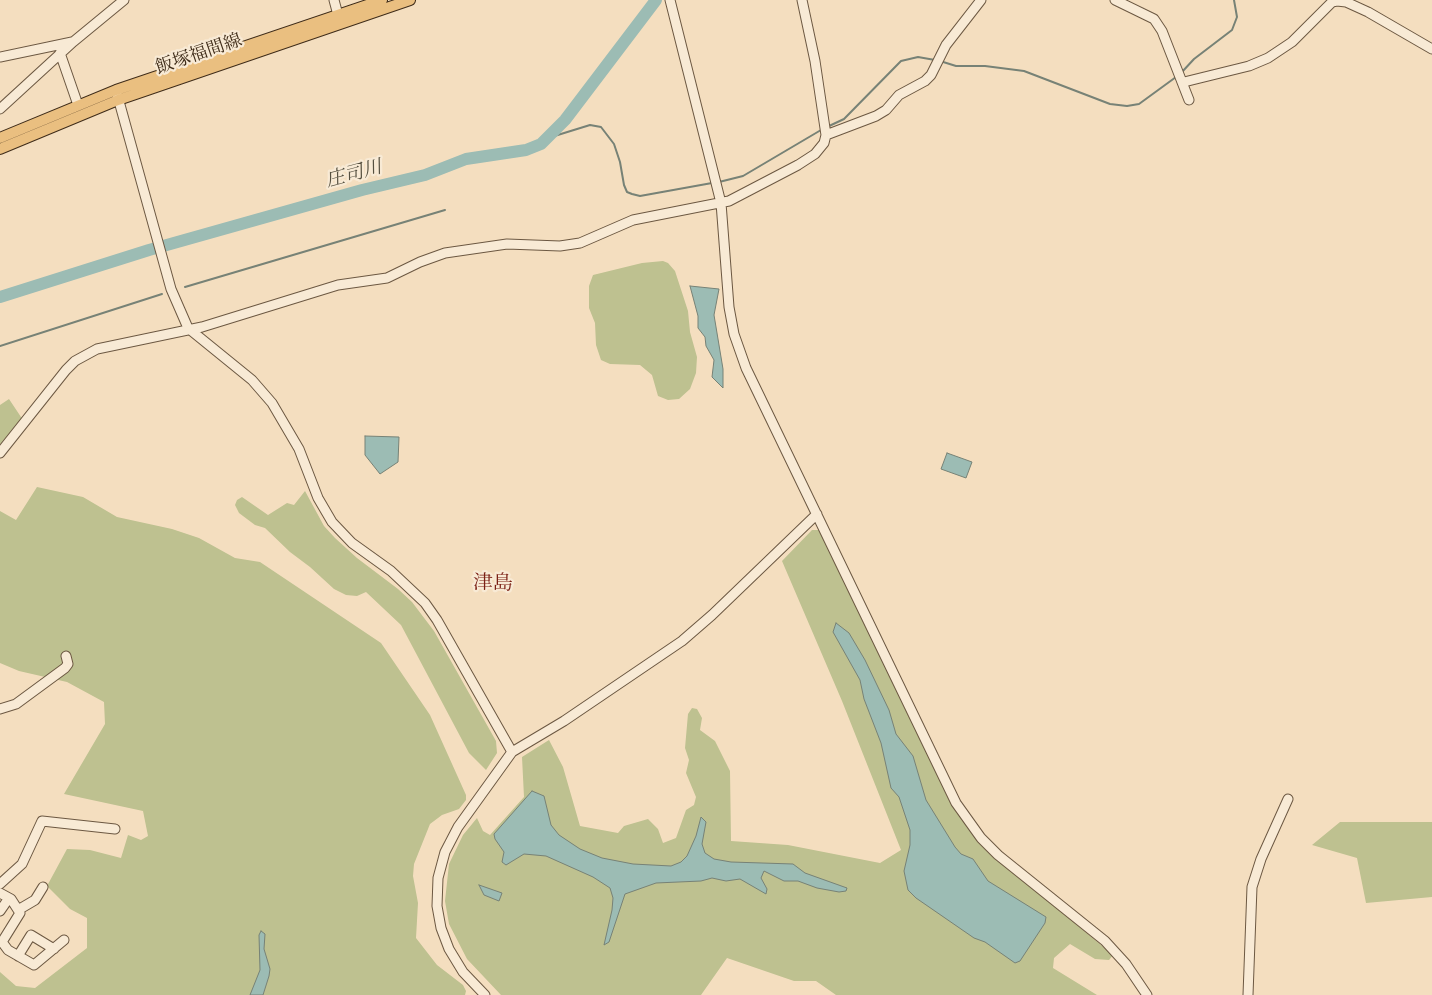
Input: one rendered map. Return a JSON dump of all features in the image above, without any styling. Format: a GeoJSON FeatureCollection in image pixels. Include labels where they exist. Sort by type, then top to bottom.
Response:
{"type":"FeatureCollection","features":[{"type":"Feature","properties":{"kind":"main road","name":"飯塚福間線"},"geometry":{"type":"LineString","coordinates":[[0,149],[117,95],[382,0]]}},
{"type":"Feature","properties":{"kind":"main road","name":"飯塚福間線"},"geometry":{"type":"LineString","coordinates":[[0,138],[78,105],[117,95],[410,0]]}},
{"type":"Feature","properties":{"kind":"street"},"geometry":{"type":"LineString","coordinates":[[0,109],[60,53],[124,0]]}},
{"type":"Feature","properties":{"kind":"street"},"geometry":{"type":"LineString","coordinates":[[334,0],[338,15]]}},
{"type":"Feature","properties":{"kind":"street"},"geometry":{"type":"LineString","coordinates":[[670,0],[721,203],[728,299],[734,334],[746,368],[960,809],[981,838],[998,855],[1105,941],[1126,964],[1147,995]]}},
{"type":"Feature","properties":{"kind":"street"},"geometry":{"type":"LineString","coordinates":[[0,453],[75,361],[97,349],[188,328],[202,327],[338,285],[387,278],[440,254],[507,244],[560,246],[580,243],[633,220],[721,203],[815,154],[824,143],[826,135],[815,61],[802,0]]}},
{"type":"Feature","properties":{"kind":"street"},"geometry":{"type":"LineString","coordinates":[[826,135],[876,116],[886,110],[899,96],[925,81],[931,75],[946,45],[981,0]]}},
{"type":"Feature","properties":{"kind":"street"},"geometry":{"type":"LineString","coordinates":[[1115,0],[1154,19],[1162,31],[1184,82],[1189,100]]}},
{"type":"Feature","properties":{"kind":"street"},"geometry":{"type":"LineString","coordinates":[[1184,82],[1249,66],[1268,58],[1292,42],[1332,2],[1337,1],[1368,12],[1432,49]]}},
{"type":"Feature","properties":{"kind":"street"},"geometry":{"type":"LineString","coordinates":[[0,57],[73,42]]}},
{"type":"Feature","properties":{"kind":"street"},"geometry":{"type":"LineString","coordinates":[[60,53],[78,105]]}},
{"type":"Feature","properties":{"kind":"street"},"geometry":{"type":"LineString","coordinates":[[117,95],[176,305],[188,328],[205,344],[252,380],[272,402],[299,449],[318,498],[332,522],[352,543],[391,571],[425,603],[437,620],[510,755]]}},
{"type":"Feature","properties":{"kind":"street"},"geometry":{"type":"LineString","coordinates":[[485,995],[463,972],[449,949],[441,928],[437,906],[438,878],[445,852],[458,827],[510,755],[682,641],[712,615],[817,514]]}},
{"type":"Feature","properties":{"kind":"street"},"geometry":{"type":"LineString","coordinates":[[0,709],[16,704],[65,668],[68,664],[66,656]]}},
{"type":"Feature","properties":{"kind":"street"},"geometry":{"type":"LineString","coordinates":[[1248,995],[1252,887],[1261,859],[1288,799]]}},
{"type":"Feature","properties":{"kind":"street"},"geometry":{"type":"LineString","coordinates":[[0,884],[22,864],[42,821],[115,829]]}},
{"type":"Feature","properties":{"kind":"street"},"geometry":{"type":"LineString","coordinates":[[18,910],[35,900],[43,887]]}},
{"type":"Feature","properties":{"kind":"street"},"geometry":{"type":"LineString","coordinates":[[0,893],[9,898],[18,910],[19,917],[2,942],[8,950],[34,965],[64,940]]}},
{"type":"Feature","properties":{"kind":"street"},"geometry":{"type":"LineString","coordinates":[[0,911],[9,898]]}},
{"type":"Feature","properties":{"kind":"street"},"geometry":{"type":"LineString","coordinates":[[18,956],[31,935],[54,949]]}},
{"type":"Feature","properties":{"kind":"green space"},"geometry":{"type":"Polygon","coordinates":[[[663,261],[668,263],[675,271],[688,311],[690,332],[697,357],[696,373],[690,389],[679,399],[668,400],[658,396],[652,375],[640,365],[610,364],[601,360],[596,345],[595,323],[589,308],[589,286],[593,275],[642,263],[663,261]]]}},
{"type":"Feature","properties":{"kind":"green space"},"geometry":{"type":"Polygon","coordinates":[[[9,399],[23,420],[0,447],[0,405],[9,399]]]}},
{"type":"Feature","properties":{"kind":"green space"},"geometry":{"type":"Polygon","coordinates":[[[37,487],[83,497],[117,517],[172,529],[199,538],[235,558],[260,562],[381,643],[430,715],[466,795],[466,800],[459,809],[442,815],[430,824],[414,864],[413,876],[418,903],[416,938],[437,965],[463,985],[466,991],[465,995],[0,995],[0,972],[16,986],[35,988],[87,948],[87,918],[70,909],[47,886],[67,849],[90,850],[121,858],[128,835],[141,840],[148,836],[143,811],[64,794],[105,724],[104,702],[67,682],[19,671],[0,663],[0,511],[16,520],[37,487]]]}},
{"type":"Feature","properties":{"kind":"green space"},"geometry":{"type":"Polygon","coordinates":[[[305,491],[324,526],[335,538],[412,602],[434,631],[496,741],[497,753],[486,770],[469,753],[401,625],[366,592],[357,596],[346,595],[334,589],[265,528],[255,525],[239,513],[235,505],[237,500],[242,497],[268,515],[287,503],[294,505],[305,491]]]}},
{"type":"Feature","properties":{"kind":"green space"},"geometry":{"type":"Polygon","coordinates":[[[812,530],[819,530],[951,804],[977,840],[1113,955],[1109,960],[1095,959],[1070,944],[1054,958],[1053,968],[1097,995],[836,995],[816,981],[794,981],[727,958],[701,995],[501,995],[467,959],[449,924],[445,901],[449,864],[463,835],[477,818],[483,831],[490,835],[524,797],[522,757],[549,740],[563,767],[580,826],[618,833],[624,826],[648,819],[658,829],[663,843],[676,838],[686,810],[694,805],[696,797],[686,773],[689,760],[685,748],[688,714],[692,708],[697,709],[702,718],[700,730],[715,741],[730,771],[731,841],[788,845],[880,863],[901,850],[842,701],[782,561],[812,530]]]}},
{"type":"Feature","properties":{"kind":"green space"},"geometry":{"type":"Polygon","coordinates":[[[1340,822],[1432,822],[1432,897],[1366,903],[1357,858],[1312,845],[1340,822]]]}},
{"type":"Feature","properties":{"kind":"water"},"geometry":{"type":"Polygon","coordinates":[[[690,286],[719,289],[714,315],[723,369],[723,388],[712,377],[714,360],[706,346],[705,337],[698,328],[698,316],[690,286]]]}},
{"type":"Feature","properties":{"kind":"water"},"geometry":{"type":"Polygon","coordinates":[[[365,436],[399,437],[398,462],[380,474],[365,455],[365,436]]]}},
{"type":"Feature","properties":{"kind":"water"},"geometry":{"type":"Polygon","coordinates":[[[947,453],[972,462],[966,478],[941,469],[947,453]]]}},
{"type":"Feature","properties":{"kind":"water"},"geometry":{"type":"Polygon","coordinates":[[[836,623],[849,633],[865,660],[889,710],[896,734],[913,756],[926,800],[955,847],[961,854],[973,859],[988,881],[1046,917],[1045,923],[1020,961],[1015,963],[985,942],[974,938],[916,898],[908,890],[904,871],[910,845],[910,830],[899,797],[891,788],[881,743],[864,699],[860,680],[833,632],[836,623]]]}},
{"type":"Feature","properties":{"kind":"water"},"geometry":{"type":"Polygon","coordinates":[[[532,791],[544,796],[551,825],[559,835],[580,849],[602,858],[633,864],[671,866],[681,862],[687,856],[696,836],[701,817],[706,822],[702,844],[705,853],[714,859],[731,862],[793,864],[805,873],[847,888],[846,891],[839,892],[817,888],[798,881],[784,881],[764,871],[761,878],[767,889],[766,894],[740,879],[726,881],[712,878],[701,881],[656,883],[625,894],[609,942],[604,945],[612,910],[613,898],[610,888],[593,877],[546,856],[524,854],[506,865],[502,862],[504,852],[495,839],[494,834],[532,791]]]}},
{"type":"Feature","properties":{"kind":"water"},"geometry":{"type":"Polygon","coordinates":[[[479,885],[502,893],[499,901],[484,895],[479,885]]]}},
{"type":"Feature","properties":{"kind":"water"},"geometry":{"type":"Polygon","coordinates":[[[261,931],[265,934],[264,949],[270,969],[269,976],[263,995],[250,995],[260,970],[259,935],[261,931]]]}},
{"type":"Feature","properties":{"kind":"waterway","name":"庄司川"},"geometry":{"type":"LineString","coordinates":[[0,297],[149,250],[362,190],[425,175],[466,159],[526,150],[541,144],[565,120],[656,0]]}},
{"type":"Feature","properties":{"kind":"waterway"},"geometry":{"type":"LineString","coordinates":[[1182,72],[1194,59],[1232,30],[1237,17],[1234,0]]}},
{"type":"Feature","properties":{"kind":"waterway"},"geometry":{"type":"LineString","coordinates":[[827,127],[844,119],[901,61],[918,57],[935,60]]}},
{"type":"Feature","properties":{"kind":"waterway"},"geometry":{"type":"LineString","coordinates":[[940,61],[956,66],[985,66],[1024,71],[1110,104],[1127,106],[1139,104],[1176,77]]}},
{"type":"Feature","properties":{"kind":"waterway"},"geometry":{"type":"LineString","coordinates":[[548,138],[590,125],[601,127],[614,144],[620,162],[624,185],[627,192],[632,194],[640,196],[712,183]]}},
{"type":"Feature","properties":{"kind":"waterway"},"geometry":{"type":"LineString","coordinates":[[719,182],[743,176],[821,130]]}},
{"type":"Feature","properties":{"kind":"waterway"},"geometry":{"type":"LineString","coordinates":[[185,287],[445,210]]}},
{"type":"Feature","properties":{"kind":"waterway"},"geometry":{"type":"LineString","coordinates":[[0,346],[162,294]]}},
{"type":"Feature","properties":{"kind":"district","name":"津島"},"geometry":{"type":"Point","coordinates":[493,584]}}]}
